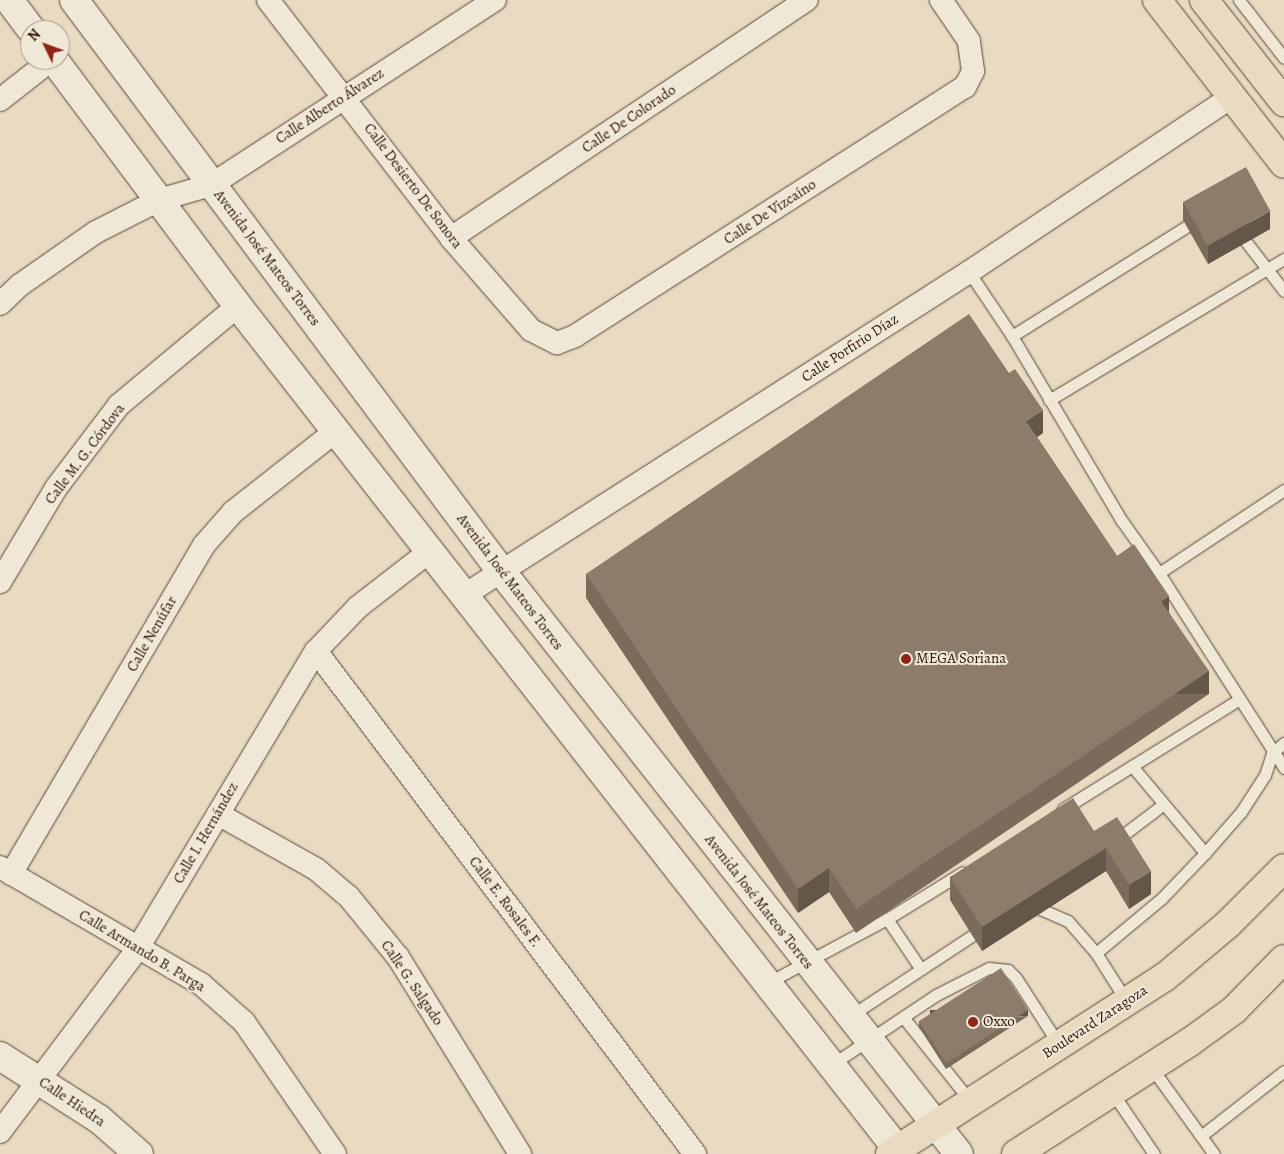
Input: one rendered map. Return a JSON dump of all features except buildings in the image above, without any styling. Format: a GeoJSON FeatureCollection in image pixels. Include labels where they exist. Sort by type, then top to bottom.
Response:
{"type":"FeatureCollection","features":[{"type":"Feature","properties":{"kind":"main road"},"geometry":{"type":"LineString","coordinates":[[1157,0],[1284,164]]}},
{"type":"Feature","properties":{"kind":"main road"},"geometry":{"type":"LineString","coordinates":[[1204,0],[1284,102]]}},
{"type":"Feature","properties":{"kind":"main road","name":"Boulevard Zaragoza"},"geometry":{"type":"LineString","coordinates":[[896,1152],[1165,977],[1221,930],[1284,868]]}},
{"type":"Feature","properties":{"kind":"main road"},"geometry":{"type":"LineString","coordinates":[[1016,1154],[1151,1067],[1234,1010],[1284,959]]}},
{"type":"Feature","properties":{"kind":"street"},"geometry":{"type":"LineString","coordinates":[[9,0],[24,20]]}},
{"type":"Feature","properties":{"kind":"street","name":"Avenida José Mateos Torres"},"geometry":{"type":"LineString","coordinates":[[74,0],[501,571],[848,1017],[959,1154]]}},
{"type":"Feature","properties":{"kind":"street","name":"Calle Desierto De Sonora"},"geometry":{"type":"LineString","coordinates":[[268,0],[344,96],[451,238],[531,330],[557,344],[575,336]]}},
{"type":"Feature","properties":{"kind":"street","name":"Calle Alberto Álvarez"},"geometry":{"type":"LineString","coordinates":[[0,304],[20,285],[96,232],[159,200],[211,184],[344,96],[495,0]]}},
{"type":"Feature","properties":{"kind":"street","name":"Calle De Colorado"},"geometry":{"type":"LineString","coordinates":[[451,238],[806,0]]}},
{"type":"Feature","properties":{"kind":"street","name":"Calle De Vizcaíno"},"geometry":{"type":"LineString","coordinates":[[575,336],[965,87],[973,71],[969,41],[941,0]]}},
{"type":"Feature","properties":{"kind":"street"},"geometry":{"type":"LineString","coordinates":[[0,100],[39,70]]}},
{"type":"Feature","properties":{"kind":"street"},"geometry":{"type":"LineString","coordinates":[[60,70],[238,306],[430,551],[463,596],[832,1065],[896,1152]]}},
{"type":"Feature","properties":{"kind":"street","name":"Calle Porfirio Díaz"},"geometry":{"type":"LineString","coordinates":[[463,596],[969,272],[1232,96]]}},
{"type":"Feature","properties":{"kind":"street","name":"Calle M. G. Córdova"},"geometry":{"type":"LineString","coordinates":[[0,582],[56,488],[119,405],[238,306]]}},
{"type":"Feature","properties":{"kind":"street","name":"Calle Nenúfar"},"geometry":{"type":"LineString","coordinates":[[5,871],[204,545],[233,512],[336,431]]}},
{"type":"Feature","properties":{"kind":"street","name":"Calle I. Hernández"},"geometry":{"type":"LineString","coordinates":[[0,1132],[138,948],[316,651],[358,607],[430,551]]}},
{"type":"Feature","properties":{"kind":"street","name":"Calle E. Rosales F."},"geometry":{"type":"LineString","coordinates":[[316,651],[695,1154]]}},
{"type":"Feature","properties":{"kind":"street","name":"Calle G. Salgado"},"geometry":{"type":"LineString","coordinates":[[218,814],[316,869],[349,898],[398,957],[520,1154]]}},
{"type":"Feature","properties":{"kind":"street","name":"Calle Armando B. Parga"},"geometry":{"type":"LineString","coordinates":[[5,871],[201,984],[244,1022],[335,1154]]}},
{"type":"Feature","properties":{"kind":"street","name":"Calle Hiedra"},"geometry":{"type":"LineString","coordinates":[[0,1056],[40,1079],[99,1119],[139,1154]]}},
{"type":"Feature","properties":{"kind":"lane"},"geometry":{"type":"LineString","coordinates":[[1239,0],[1284,58]]}},
{"type":"Feature","properties":{"kind":"lane"},"geometry":{"type":"LineString","coordinates":[[1012,336],[1212,214]]}},
{"type":"Feature","properties":{"kind":"lane"},"geometry":{"type":"LineString","coordinates":[[1227,217],[1269,269],[1284,291]]}},
{"type":"Feature","properties":{"kind":"lane"},"geometry":{"type":"LineString","coordinates":[[1049,400],[1284,259]]}},
{"type":"Feature","properties":{"kind":"lane"},"geometry":{"type":"LineString","coordinates":[[969,272],[1012,336],[1122,521],[1159,573],[1238,700],[1284,768]]}},
{"type":"Feature","properties":{"kind":"lane"},"geometry":{"type":"LineString","coordinates":[[1159,573],[1284,490]]}},
{"type":"Feature","properties":{"kind":"lane"},"geometry":{"type":"LineString","coordinates":[[1052,816],[1238,700]]}},
{"type":"Feature","properties":{"kind":"lane"},"geometry":{"type":"LineString","coordinates":[[1096,953],[1162,898],[1205,853],[1241,812],[1265,775],[1272,752],[1284,743]]}},
{"type":"Feature","properties":{"kind":"lane"},"geometry":{"type":"LineString","coordinates":[[1132,766],[1205,853]]}},
{"type":"Feature","properties":{"kind":"lane"},"geometry":{"type":"LineString","coordinates":[[1105,849],[1164,804]]}},
{"type":"Feature","properties":{"kind":"lane"},"geometry":{"type":"LineString","coordinates":[[767,983],[887,919],[977,863]]}},
{"type":"Feature","properties":{"kind":"lane"},"geometry":{"type":"LineString","coordinates":[[1017,911],[1029,901],[1068,921],[1096,953],[1127,1002]]}},
{"type":"Feature","properties":{"kind":"lane"},"geometry":{"type":"LineString","coordinates":[[887,919],[920,968]]}},
{"type":"Feature","properties":{"kind":"lane"},"geometry":{"type":"LineString","coordinates":[[848,1017],[920,968],[996,921]]}},
{"type":"Feature","properties":{"kind":"lane"},"geometry":{"type":"LineString","coordinates":[[832,1065],[867,1040],[968,976],[999,967],[1008,970],[1016,978],[1059,1045]]}},
{"type":"Feature","properties":{"kind":"lane"},"geometry":{"type":"LineString","coordinates":[[903,1017],[971,1102]]}},
{"type":"Feature","properties":{"kind":"lane"},"geometry":{"type":"LineString","coordinates":[[1151,1067],[1214,1154]]}},
{"type":"Feature","properties":{"kind":"lane"},"geometry":{"type":"LineString","coordinates":[[1201,1136],[1284,1071]]}},
{"type":"Feature","properties":{"kind":"lane"},"geometry":{"type":"LineString","coordinates":[[1112,1092],[1154,1154]]}},
{"type":"Feature","properties":{"kind":"place","name":"MEGA Soriana"},"geometry":{"type":"Point","coordinates":[906,659]}},
{"type":"Feature","properties":{"kind":"place","name":"Oxxo"},"geometry":{"type":"Point","coordinates":[973,1022]}}]}
